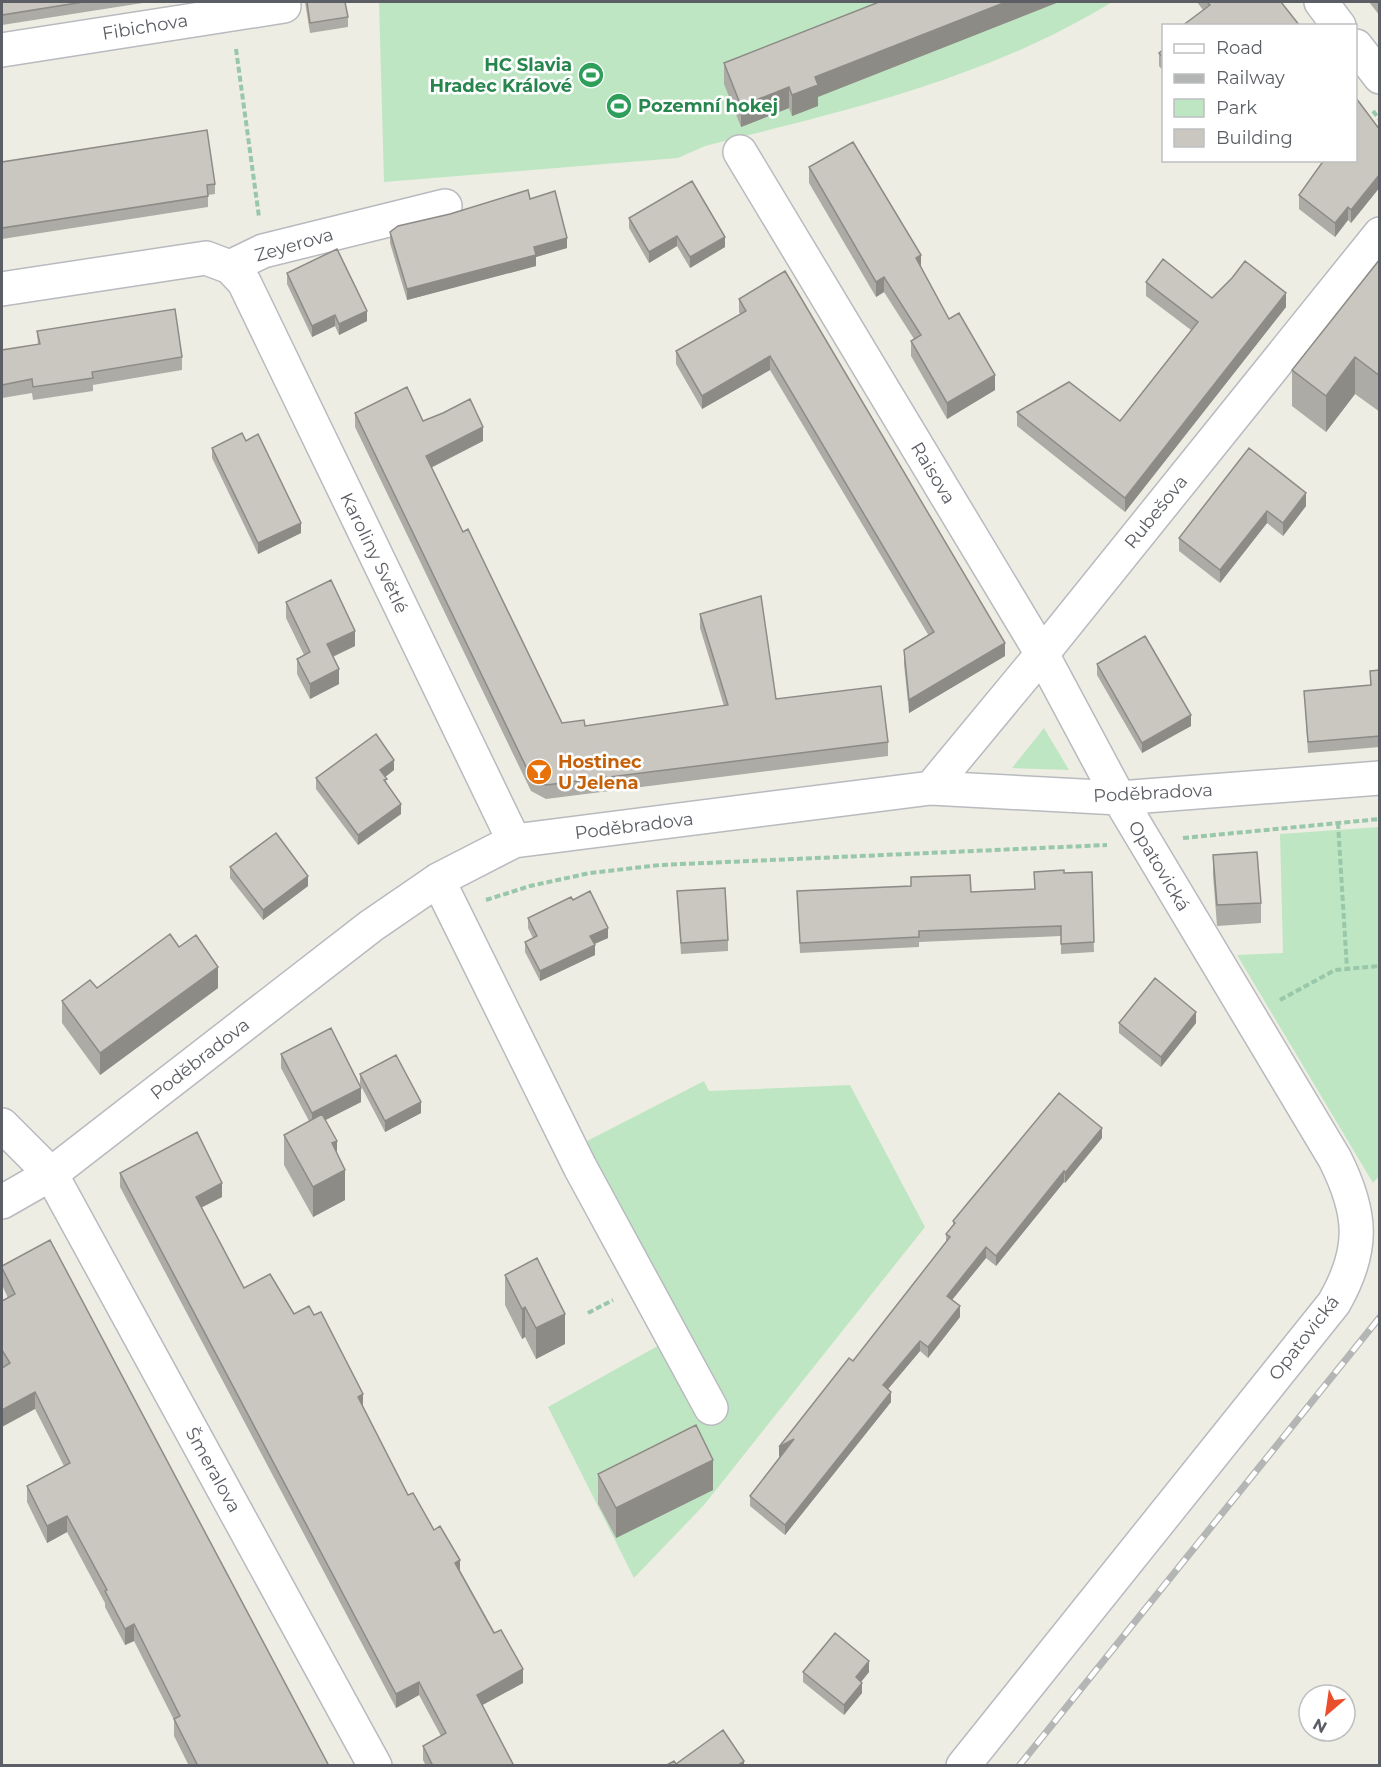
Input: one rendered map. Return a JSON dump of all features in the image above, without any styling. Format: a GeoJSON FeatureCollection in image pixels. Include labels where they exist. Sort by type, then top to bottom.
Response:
{"type":"FeatureCollection","features":[{"type":"Feature","properties":{"kind":"street","name":"Fibichova"},"geometry":{"type":"LineString","coordinates":[[2,50],[284,6],[283,2]]}},
{"type":"Feature","properties":{"kind":"street"},"geometry":{"type":"LineString","coordinates":[[1321,2],[1338,24]]}},
{"type":"Feature","properties":{"kind":"street"},"geometry":{"type":"LineString","coordinates":[[1357,47],[1380,77]]}},
{"type":"Feature","properties":{"kind":"street","name":"Raisova"},"geometry":{"type":"LineString","coordinates":[[740,152],[1042,654],[1119,798]]}},
{"type":"Feature","properties":{"kind":"street","name":"Zeyerova"},"geometry":{"type":"LineString","coordinates":[[230,267],[263,251],[445,206]]}},
{"type":"Feature","properties":{"kind":"street","name":"Rubešova"},"geometry":{"type":"LineString","coordinates":[[931,788],[1042,654],[1380,234]]}},
{"type":"Feature","properties":{"kind":"street"},"geometry":{"type":"LineString","coordinates":[[2,289],[206,258],[230,267]]}},
{"type":"Feature","properties":{"kind":"street","name":"Karoliny Světlé"},"geometry":{"type":"LineString","coordinates":[[230,267],[244,282],[514,841]]}},
{"type":"Feature","properties":{"kind":"street","name":"Poděbradova"},"geometry":{"type":"LineString","coordinates":[[2,1202],[51,1174],[371,926],[438,880],[514,841],[931,788],[1119,798],[1380,778]]}},
{"type":"Feature","properties":{"kind":"street","name":"Opatovická"},"geometry":{"type":"LineString","coordinates":[[963,1766],[1334,1303],[1346,1278],[1354,1253],[1357,1222],[1347,1183],[1119,798]]}},
{"type":"Feature","properties":{"kind":"street"},"geometry":{"type":"LineString","coordinates":[[438,880],[580,1167],[711,1408]]}},
{"type":"Feature","properties":{"kind":"street","name":"Šmeralova"},"geometry":{"type":"LineString","coordinates":[[2,1125],[51,1174],[375,1766]]}},
{"type":"Feature","properties":{"kind":"path"},"geometry":{"type":"LineString","coordinates":[[232,14],[263,251]]}},
{"type":"Feature","properties":{"kind":"path"},"geometry":{"type":"LineString","coordinates":[[455,916],[478,902],[530,886],[590,873],[660,865],[1092,846],[1380,819]]}},
{"type":"Feature","properties":{"kind":"path"},"geometry":{"type":"LineString","coordinates":[[1338,822],[1347,969]]}},
{"type":"Feature","properties":{"kind":"path"},"geometry":{"type":"LineString","coordinates":[[1250,1017],[1335,970],[1380,966]]}},
{"type":"Feature","properties":{"kind":"green space","name":"Pozemní hokej"},"geometry":{"type":"Polygon","coordinates":[[[379,2],[1112,2],[1065,29],[966,72],[863,105],[705,146],[678,158],[384,182],[379,2]]]}},
{"type":"Feature","properties":{"kind":"green space"},"geometry":{"type":"Polygon","coordinates":[[[1044,728],[1069,770],[1012,768],[1044,728]]]}},
{"type":"Feature","properties":{"kind":"green space"},"geometry":{"type":"Polygon","coordinates":[[[1379,827],[1380,1175],[1373,1183],[1237,955],[1283,953],[1280,834],[1379,827]]]}},
{"type":"Feature","properties":{"kind":"green space"},"geometry":{"type":"Polygon","coordinates":[[[704,1081],[709,1091],[850,1085],[925,1227],[704,1505],[634,1578],[548,1407],[663,1343],[585,1142],[704,1081]]]}},
{"type":"Feature","properties":{"kind":"building"},"geometry":{"type":"Polygon","coordinates":[[[2,2],[83,2],[2,15],[2,2]]]}},
{"type":"Feature","properties":{"kind":"building"},"geometry":{"type":"Polygon","coordinates":[[[307,2],[345,2],[348,17],[310,23],[307,2]]]}},
{"type":"Feature","properties":{"kind":"building"},"geometry":{"type":"Polygon","coordinates":[[[879,2],[1006,2],[815,77],[818,85],[792,95],[789,87],[741,106],[724,63],[879,2]]]}},
{"type":"Feature","properties":{"kind":"building"},"geometry":{"type":"Polygon","coordinates":[[[1207,2],[1281,2],[1298,24],[1185,24],[1210,5],[1207,2]]]}},
{"type":"Feature","properties":{"kind":"building"},"geometry":{"type":"Polygon","coordinates":[[[1357,99],[1380,130],[1380,174],[1351,210],[1348,207],[1335,223],[1299,195],[1323,162],[1357,162],[1357,99]]]}},
{"type":"Feature","properties":{"kind":"building"},"geometry":{"type":"Polygon","coordinates":[[[207,130],[215,184],[207,185],[208,196],[2,228],[2,162],[207,130]]]}},
{"type":"Feature","properties":{"kind":"building"},"geometry":{"type":"Polygon","coordinates":[[[853,142],[921,255],[916,258],[949,319],[959,313],[995,375],[947,403],[911,341],[921,335],[884,277],[876,282],[809,167],[853,142]]]}},
{"type":"Feature","properties":{"kind":"building"},"geometry":{"type":"Polygon","coordinates":[[[692,181],[725,237],[690,257],[677,236],[649,252],[629,218],[692,181]]]}},
{"type":"Feature","properties":{"kind":"building"},"geometry":{"type":"Polygon","coordinates":[[[528,190],[530,199],[555,191],[567,238],[534,247],[536,255],[407,289],[390,232],[398,226],[450,214],[528,190]]]}},
{"type":"Feature","properties":{"kind":"building"},"geometry":{"type":"Polygon","coordinates":[[[337,249],[367,311],[339,324],[335,315],[312,326],[287,273],[337,249]]]}},
{"type":"Feature","properties":{"kind":"building"},"geometry":{"type":"Polygon","coordinates":[[[1163,259],[1212,298],[1245,261],[1286,293],[1125,498],[1017,412],[1069,382],[1120,421],[1198,322],[1146,282],[1163,259]]]}},
{"type":"Feature","properties":{"kind":"building"},"geometry":{"type":"Polygon","coordinates":[[[1380,259],[1380,376],[1355,357],[1326,396],[1292,370],[1380,259]]]}},
{"type":"Feature","properties":{"kind":"building"},"geometry":{"type":"Polygon","coordinates":[[[785,271],[1005,643],[909,700],[904,650],[934,632],[770,356],[702,396],[676,351],[746,311],[739,299],[785,271]]]}},
{"type":"Feature","properties":{"kind":"building"},"geometry":{"type":"Polygon","coordinates":[[[175,309],[182,357],[92,372],[93,378],[33,387],[32,379],[2,385],[2,350],[40,344],[37,331],[175,309]]]}},
{"type":"Feature","properties":{"kind":"building"},"geometry":{"type":"Polygon","coordinates":[[[407,387],[423,421],[470,399],[483,427],[426,456],[463,532],[468,529],[562,723],[584,720],[585,726],[728,705],[700,614],[761,596],[776,699],[881,686],[888,742],[546,785],[531,777],[355,413],[407,387]]]}},
{"type":"Feature","properties":{"kind":"building"},"geometry":{"type":"Polygon","coordinates":[[[242,433],[246,441],[258,434],[301,523],[258,543],[212,448],[242,433]]]}},
{"type":"Feature","properties":{"kind":"building"},"geometry":{"type":"Polygon","coordinates":[[[1249,448],[1306,493],[1283,523],[1267,511],[1220,570],[1179,538],[1249,448]]]}},
{"type":"Feature","properties":{"kind":"building"},"geometry":{"type":"Polygon","coordinates":[[[331,580],[355,631],[327,644],[339,669],[310,684],[297,659],[310,652],[286,602],[331,580]]]}},
{"type":"Feature","properties":{"kind":"building"},"geometry":{"type":"Polygon","coordinates":[[[1145,636],[1191,715],[1142,743],[1097,664],[1145,636]]]}},
{"type":"Feature","properties":{"kind":"building"},"geometry":{"type":"Polygon","coordinates":[[[1380,670],[1380,736],[1308,742],[1304,691],[1371,685],[1370,671],[1380,670]]]}},
{"type":"Feature","properties":{"kind":"building"},"geometry":{"type":"Polygon","coordinates":[[[376,734],[394,760],[380,770],[387,779],[384,780],[401,804],[358,835],[316,778],[376,734]]]}},
{"type":"Feature","properties":{"kind":"building"},"geometry":{"type":"Polygon","coordinates":[[[276,833],[308,876],[263,910],[230,867],[276,833]]]}},
{"type":"Feature","properties":{"kind":"building"},"geometry":{"type":"Polygon","coordinates":[[[1257,852],[1261,903],[1217,905],[1213,855],[1257,852]]]}},
{"type":"Feature","properties":{"kind":"building"},"geometry":{"type":"Polygon","coordinates":[[[1064,870],[1064,873],[1092,872],[1094,942],[1061,944],[1061,926],[919,931],[919,937],[800,943],[797,891],[911,886],[911,877],[970,875],[971,892],[1035,889],[1034,872],[1064,870]]]}},
{"type":"Feature","properties":{"kind":"building"},"geometry":{"type":"Polygon","coordinates":[[[725,888],[728,940],[681,943],[677,891],[725,888]]]}},
{"type":"Feature","properties":{"kind":"building"},"geometry":{"type":"Polygon","coordinates":[[[590,891],[608,928],[590,936],[595,945],[540,971],[525,942],[537,936],[528,918],[571,897],[573,900],[590,891]]]}},
{"type":"Feature","properties":{"kind":"building"},"geometry":{"type":"Polygon","coordinates":[[[170,934],[179,947],[196,935],[218,967],[100,1053],[62,1001],[90,980],[97,988],[170,934]]]}},
{"type":"Feature","properties":{"kind":"building"},"geometry":{"type":"Polygon","coordinates":[[[1155,978],[1196,1012],[1161,1057],[1119,1023],[1155,978]]]}},
{"type":"Feature","properties":{"kind":"building"},"geometry":{"type":"Polygon","coordinates":[[[331,1028],[361,1088],[312,1113],[281,1054],[331,1028]]]}},
{"type":"Feature","properties":{"kind":"building"},"geometry":{"type":"Polygon","coordinates":[[[396,1055],[421,1102],[385,1121],[360,1074],[396,1055]]]}},
{"type":"Feature","properties":{"kind":"building"},"geometry":{"type":"Polygon","coordinates":[[[1059,1093],[1102,1128],[1065,1173],[1064,1171],[996,1256],[986,1247],[947,1296],[960,1306],[928,1347],[920,1341],[883,1385],[891,1392],[785,1525],[750,1496],[794,1439],[779,1447],[849,1358],[853,1361],[950,1237],[946,1234],[955,1223],[953,1221],[1059,1093]]]}},
{"type":"Feature","properties":{"kind":"building"},"geometry":{"type":"Polygon","coordinates":[[[322,1114],[337,1141],[332,1143],[345,1170],[313,1187],[284,1135],[322,1114]]]}},
{"type":"Feature","properties":{"kind":"building"},"geometry":{"type":"Polygon","coordinates":[[[197,1132],[222,1183],[196,1197],[244,1288],[270,1274],[294,1314],[309,1306],[314,1315],[321,1312],[363,1394],[358,1397],[408,1495],[413,1493],[434,1530],[440,1526],[460,1560],[455,1563],[494,1633],[501,1630],[523,1669],[477,1695],[514,1766],[433,1766],[423,1746],[446,1733],[419,1682],[396,1694],[120,1173],[197,1132]]]}},
{"type":"Feature","properties":{"kind":"building"},"geometry":{"type":"Polygon","coordinates":[[[50,1240],[329,1766],[198,1766],[174,1719],[180,1716],[134,1624],[125,1629],[67,1516],[47,1526],[27,1486],[70,1463],[35,1392],[2,1410],[2,1368],[10,1363],[2,1350],[2,1301],[15,1294],[2,1266],[50,1240]]]}},
{"type":"Feature","properties":{"kind":"building"},"geometry":{"type":"Polygon","coordinates":[[[537,1258],[565,1314],[536,1328],[525,1307],[522,1309],[505,1275],[537,1258]]]}},
{"type":"Feature","properties":{"kind":"building"},"geometry":{"type":"Polygon","coordinates":[[[696,1425],[713,1460],[616,1508],[598,1474],[696,1425]]]}},
{"type":"Feature","properties":{"kind":"building"},"geometry":{"type":"Polygon","coordinates":[[[835,1633],[869,1661],[856,1677],[862,1683],[844,1705],[803,1672],[835,1633]]]}},
{"type":"Feature","properties":{"kind":"building"},"geometry":{"type":"Polygon","coordinates":[[[723,1730],[744,1761],[737,1766],[665,1766],[674,1761],[676,1764],[723,1730]]]}},
{"type":"Feature","properties":{"kind":"railway"},"geometry":{"type":"LineString","coordinates":[[1019,1766],[1380,1317]]}},
{"type":"Feature","properties":{"kind":"place","name":"HC Slavia Hradec Králové"},"geometry":{"type":"Point","coordinates":[591,75]}},
{"type":"Feature","properties":{"kind":"place","name":"Pozemní hokej"},"geometry":{"type":"Point","coordinates":[619,106]}},
{"type":"Feature","properties":{"kind":"place","name":"Hostinec U Jelena"},"geometry":{"type":"Point","coordinates":[539,772]}}]}
